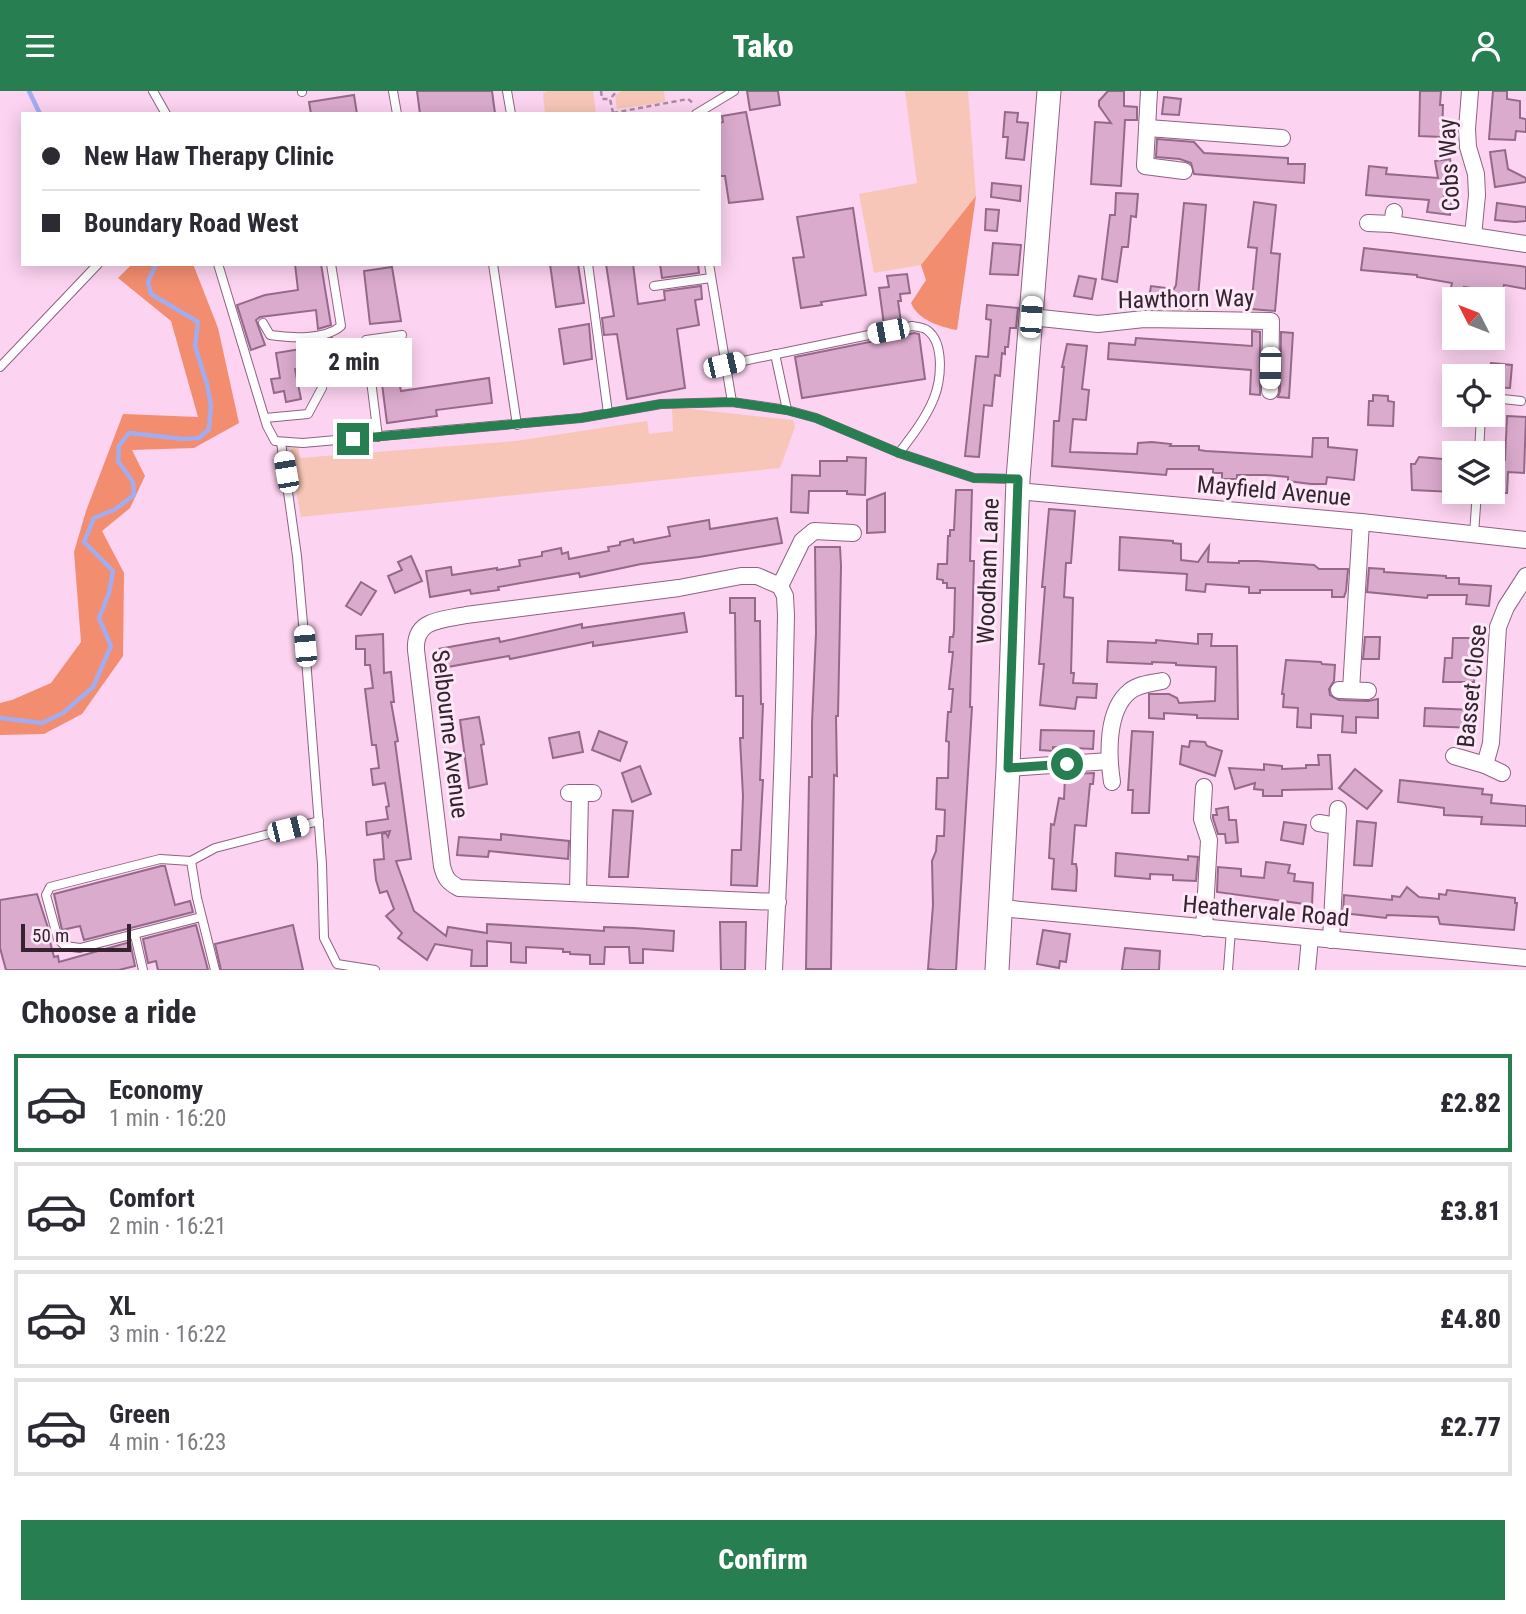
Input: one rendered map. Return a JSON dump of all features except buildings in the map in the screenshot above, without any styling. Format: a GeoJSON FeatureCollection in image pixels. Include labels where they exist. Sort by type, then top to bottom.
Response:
{"type":"FeatureCollection","features":[{"type":"Feature","properties":{"kind":"main road","name":"Woodham Lane"},"geometry":{"type":"LineString","coordinates":[[997,970],[1008,768],[1018,485],[1049,91]]}},
{"type":"Feature","properties":{"kind":"street"},"geometry":{"type":"LineString","coordinates":[[1149,91],[1144,166],[1184,171]]}},
{"type":"Feature","properties":{"kind":"street","name":"Cobs Way"},"geometry":{"type":"LineString","coordinates":[[1470,91],[1468,147],[1476,174],[1477,195],[1473,236]]}},
{"type":"Feature","properties":{"kind":"street"},"geometry":{"type":"LineString","coordinates":[[1148,128],[1282,138]]}},
{"type":"Feature","properties":{"kind":"street","name":"Cobs Way"},"geometry":{"type":"LineString","coordinates":[[1368,223],[1393,218],[1473,236],[1526,244]]}},
{"type":"Feature","properties":{"kind":"street","name":"Hawthorn Way"},"geometry":{"type":"LineString","coordinates":[[1031,317],[1098,324],[1143,319],[1271,321],[1270,391]]}},
{"type":"Feature","properties":{"kind":"street","name":"Mayfield Avenue"},"geometry":{"type":"LineString","coordinates":[[1018,485],[1526,540]]}},
{"type":"Feature","properties":{"kind":"street"},"geometry":{"type":"LineString","coordinates":[[1361,522],[1345,690],[1368,691]]}},
{"type":"Feature","properties":{"kind":"street"},"geometry":{"type":"LineString","coordinates":[[774,970],[786,615],[785,596],[780,586],[802,541],[814,531],[829,524],[853,533]]}},
{"type":"Feature","properties":{"kind":"street","name":"Selbourne Avenue"},"geometry":{"type":"LineString","coordinates":[[778,902],[459,888],[445,878],[415,637],[419,630],[434,622],[466,615],[678,588],[741,576],[757,576],[780,586]]}},
{"type":"Feature","properties":{"kind":"street","name":"Basset Close"},"geometry":{"type":"LineString","coordinates":[[1486,765],[1491,743],[1498,627],[1506,607],[1526,576]]}},
{"type":"Feature","properties":{"kind":"street"},"geometry":{"type":"LineString","coordinates":[[1112,782],[1109,761],[1116,711],[1130,691],[1143,684],[1162,681]]}},
{"type":"Feature","properties":{"kind":"street"},"geometry":{"type":"LineString","coordinates":[[1112,685],[1126,696]]}},
{"type":"Feature","properties":{"kind":"street","name":"Basset Close"},"geometry":{"type":"LineString","coordinates":[[1454,756],[1486,765],[1502,773]]}},
{"type":"Feature","properties":{"kind":"street"},"geometry":{"type":"LineString","coordinates":[[1008,768],[1109,761]]}},
{"type":"Feature","properties":{"kind":"street"},"geometry":{"type":"LineString","coordinates":[[1203,787],[1202,819],[1209,840],[1204,928]]}},
{"type":"Feature","properties":{"kind":"street"},"geometry":{"type":"LineString","coordinates":[[578,893],[581,793]]}},
{"type":"Feature","properties":{"kind":"street"},"geometry":{"type":"LineString","coordinates":[[1331,940],[1338,809]]}},
{"type":"Feature","properties":{"kind":"street"},"geometry":{"type":"LineString","coordinates":[[1319,823],[1337,826]]}},
{"type":"Feature","properties":{"kind":"street","name":"Heathervale Road"},"geometry":{"type":"LineString","coordinates":[[1001,908],[1331,940],[1500,963],[1526,958]]}},
{"type":"Feature","properties":{"kind":"street"},"geometry":{"type":"LineString","coordinates":[[1307,970],[1310,938]]}},
{"type":"Feature","properties":{"kind":"lane"},"geometry":{"type":"LineString","coordinates":[[153,91],[165,112]]}},
{"type":"Feature","properties":{"kind":"lane"},"geometry":{"type":"LineString","coordinates":[[393,91],[397,112]]}},
{"type":"Feature","properties":{"kind":"lane"},"geometry":{"type":"LineString","coordinates":[[507,91],[511,112]]}},
{"type":"Feature","properties":{"kind":"lane"},"geometry":{"type":"LineString","coordinates":[[699,112],[734,91]]}},
{"type":"Feature","properties":{"kind":"lane"},"geometry":{"type":"LineString","coordinates":[[0,367],[96,266]]}},
{"type":"Feature","properties":{"kind":"lane"},"geometry":{"type":"LineString","coordinates":[[219,266],[265,418],[278,442],[297,556],[318,821],[324,938],[337,964],[375,970]]}},
{"type":"Feature","properties":{"kind":"lane"},"geometry":{"type":"LineString","coordinates":[[263,323],[270,335],[282,337],[333,333],[341,326],[331,266]]}},
{"type":"Feature","properties":{"kind":"lane"},"geometry":{"type":"LineString","coordinates":[[493,266],[517,425]]}},
{"type":"Feature","properties":{"kind":"lane"},"geometry":{"type":"LineString","coordinates":[[588,266],[607,413]]}},
{"type":"Feature","properties":{"kind":"lane"},"geometry":{"type":"LineString","coordinates":[[709,266],[732,402]]}},
{"type":"Feature","properties":{"kind":"lane"},"geometry":{"type":"LineString","coordinates":[[654,286],[711,278]]}},
{"type":"Feature","properties":{"kind":"lane"},"geometry":{"type":"LineString","coordinates":[[724,365],[912,326],[926,329],[935,338],[938,350],[939,371],[934,397],[917,429],[899,453]]}},
{"type":"Feature","properties":{"kind":"lane"},"geometry":{"type":"LineString","coordinates":[[378,437],[366,340],[402,335]]}},
{"type":"Feature","properties":{"kind":"lane"},"geometry":{"type":"LineString","coordinates":[[775,354],[786,410]]}},
{"type":"Feature","properties":{"kind":"lane"},"geometry":{"type":"LineString","coordinates":[[265,418],[308,414],[322,388]]}},
{"type":"Feature","properties":{"kind":"lane"},"geometry":{"type":"LineString","coordinates":[[1505,399],[1521,401]]}},
{"type":"Feature","properties":{"kind":"lane"},"geometry":{"type":"LineString","coordinates":[[278,442],[303,443],[517,425],[581,418],[661,404],[732,402],[786,410],[816,418],[899,453],[974,478],[1018,485]]}},
{"type":"Feature","properties":{"kind":"lane"},"geometry":{"type":"LineString","coordinates":[[1475,534],[1476,504]]}},
{"type":"Feature","properties":{"kind":"lane"},"geometry":{"type":"LineString","coordinates":[[201,917],[80,949],[65,946],[58,939],[46,895],[50,887],[160,859],[191,861],[215,848],[318,821]]}},
{"type":"Feature","properties":{"kind":"lane"},"geometry":{"type":"LineString","coordinates":[[191,861],[201,917],[215,970]]}},
{"type":"Feature","properties":{"kind":"lane"},"geometry":{"type":"LineString","coordinates":[[1228,970],[1231,930]]}},
{"type":"Feature","properties":{"kind":"lane"},"geometry":{"type":"LineString","coordinates":[[135,935],[143,970]]}},
{"type":"Feature","properties":{"kind":"path"},"geometry":{"type":"LineString","coordinates":[[601,91],[602,99],[610,99],[617,91]]}},
{"type":"Feature","properties":{"kind":"path"},"geometry":{"type":"LineString","coordinates":[[610,99],[613,112]]}},
{"type":"Feature","properties":{"kind":"path"},"geometry":{"type":"LineString","coordinates":[[618,112],[688,99],[699,112]]}},
{"type":"Feature","properties":{"kind":"shaded area"},"geometry":{"type":"Polygon","coordinates":[[[593,91],[596,112],[545,112],[543,93],[593,91]]]}},
{"type":"Feature","properties":{"kind":"shaded area"},"geometry":{"type":"Polygon","coordinates":[[[621,91],[664,91],[665,102],[617,109],[615,96],[621,91]]]}},
{"type":"Feature","properties":{"kind":"shaded area"},"geometry":{"type":"Polygon","coordinates":[[[905,91],[968,91],[976,196],[921,265],[874,273],[859,194],[917,183],[905,91]]]}},
{"type":"Feature","properties":{"kind":"shaded area"},"geometry":{"type":"Polygon","coordinates":[[[976,196],[957,330],[937,325],[924,318],[911,303],[926,280],[921,265],[976,196]]]}},
{"type":"Feature","properties":{"kind":"shaded area"},"geometry":{"type":"Polygon","coordinates":[[[130,266],[194,266],[218,328],[239,423],[194,448],[132,450],[145,476],[130,508],[102,531],[124,573],[123,656],[82,714],[44,734],[0,735],[0,703],[51,683],[81,642],[74,552],[86,511],[123,414],[198,417],[171,321],[118,278],[130,266]]]}},
{"type":"Feature","properties":{"kind":"shaded area"},"geometry":{"type":"Polygon","coordinates":[[[672,407],[793,420],[795,427],[780,468],[301,517],[289,453],[292,448],[298,446],[300,458],[516,441],[647,421],[649,434],[673,431],[672,407]]]}},
{"type":"Feature","properties":{"kind":"waterway"},"geometry":{"type":"LineString","coordinates":[[29,91],[39,112]]}},
{"type":"Feature","properties":{"kind":"waterway"},"geometry":{"type":"LineString","coordinates":[[0,718],[42,723],[63,713],[93,687],[111,646],[99,618],[109,593],[113,571],[84,542],[94,518],[114,510],[134,495],[133,482],[118,461],[119,446],[129,433],[184,439],[199,438],[209,429],[211,405],[195,346],[198,322],[151,294],[148,282],[155,266]]}},
{"type":"Feature","properties":{"kind":"route"},"geometry":{"type":"LineString","coordinates":[[353,439],[581,418],[661,404],[732,402],[786,410],[816,418],[899,453],[974,478],[1018,479],[1008,768],[1067,764]]}}]}
